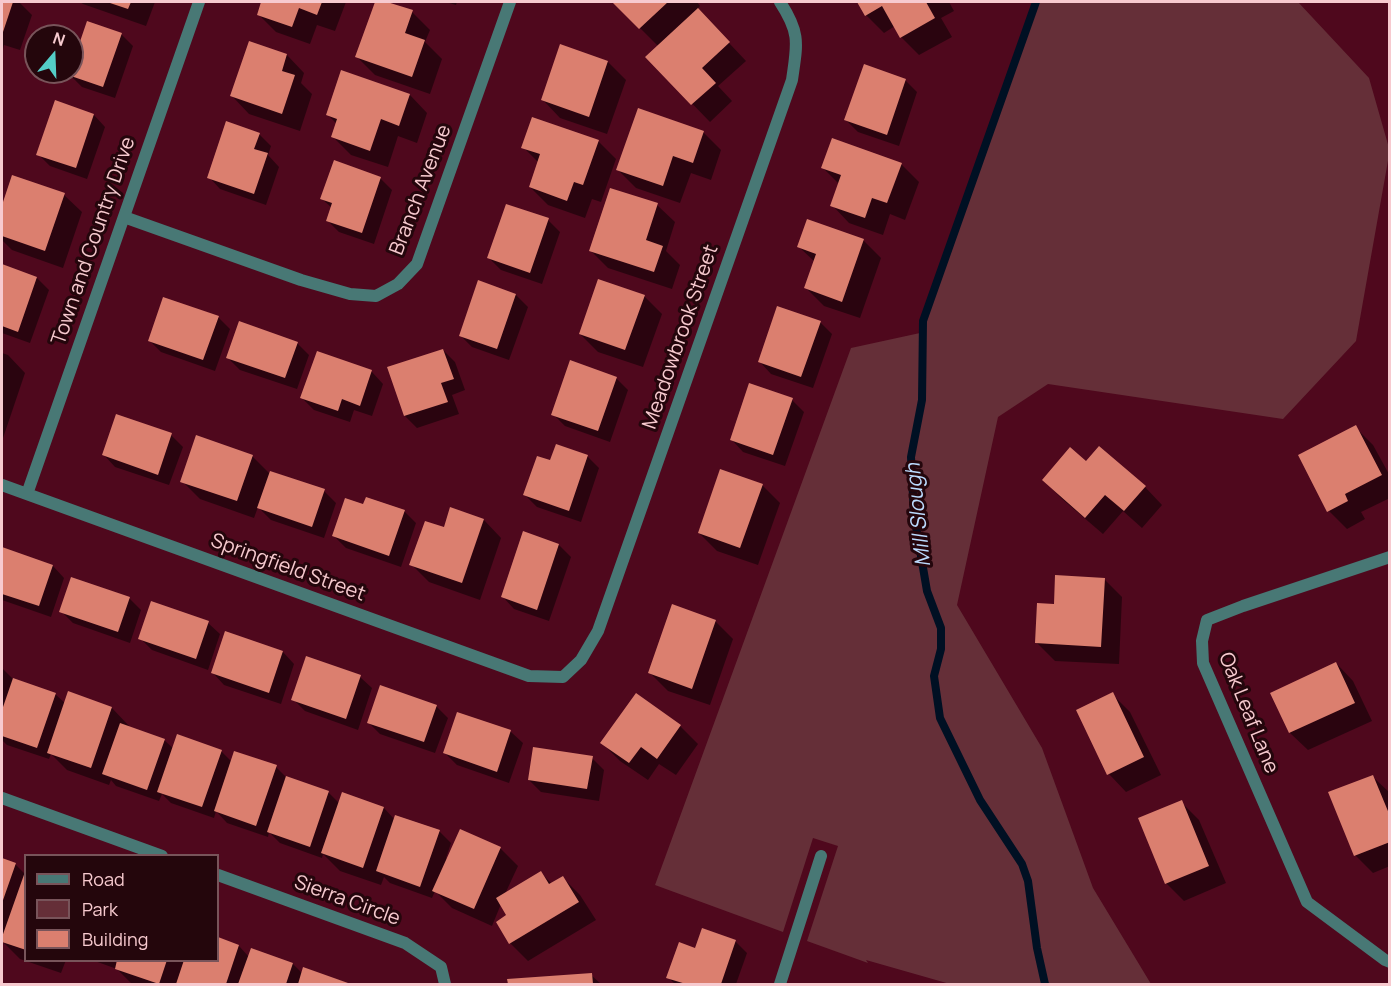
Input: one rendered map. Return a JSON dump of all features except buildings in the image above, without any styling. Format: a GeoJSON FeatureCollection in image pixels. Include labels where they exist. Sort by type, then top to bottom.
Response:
{"type":"FeatureCollection","features":[{"type":"Feature","properties":{"kind":"street","name":"Town and Country Drive"},"geometry":{"type":"LineString","coordinates":[[27,494],[199,2]]}},
{"type":"Feature","properties":{"kind":"street","name":"Branch Avenue"},"geometry":{"type":"LineString","coordinates":[[123,217],[301,280],[350,294],[376,296],[398,284],[417,264],[510,2]]}},
{"type":"Feature","properties":{"kind":"street","name":"Meadowbrook Street"},"geometry":{"type":"LineString","coordinates":[[563,677],[581,660],[598,631],[792,80],[797,42],[794,24],[780,2]]}},
{"type":"Feature","properties":{"kind":"street","name":"Springfield Street"},"geometry":{"type":"LineString","coordinates":[[2,485],[529,676],[563,677]]}},
{"type":"Feature","properties":{"kind":"street","name":"Oak Leaf Lane"},"geometry":{"type":"LineString","coordinates":[[1389,557],[1207,620],[1202,641],[1203,663],[1206,672],[1307,902],[1389,962]]}},
{"type":"Feature","properties":{"kind":"street"},"geometry":{"type":"LineString","coordinates":[[2,798],[159,854]]}},
{"type":"Feature","properties":{"kind":"street"},"geometry":{"type":"LineString","coordinates":[[780,984],[821,856]]}},
{"type":"Feature","properties":{"kind":"street","name":"Sierra Circle"},"geometry":{"type":"LineString","coordinates":[[219,875],[405,943],[441,967],[445,984]]}},
{"type":"Feature","properties":{"kind":"green space"},"geometry":{"type":"Polygon","coordinates":[[[1039,2],[1298,2],[1369,78],[1389,148],[1356,341],[1283,419],[1048,384],[998,417],[957,605],[1042,748],[1093,888],[1151,984],[950,984],[866,960],[868,963],[807,941],[838,846],[813,838],[783,932],[655,885],[851,348],[920,333],[1039,2]]]}},
{"type":"Feature","properties":{"kind":"waterway","name":"Mill Slough"},"geometry":{"type":"LineString","coordinates":[[1036,2],[923,321],[922,400],[911,457],[914,515],[927,591],[941,628],[941,649],[934,676],[940,718],[980,800],[1022,864],[1028,881],[1037,948],[1045,984]]}}]}
